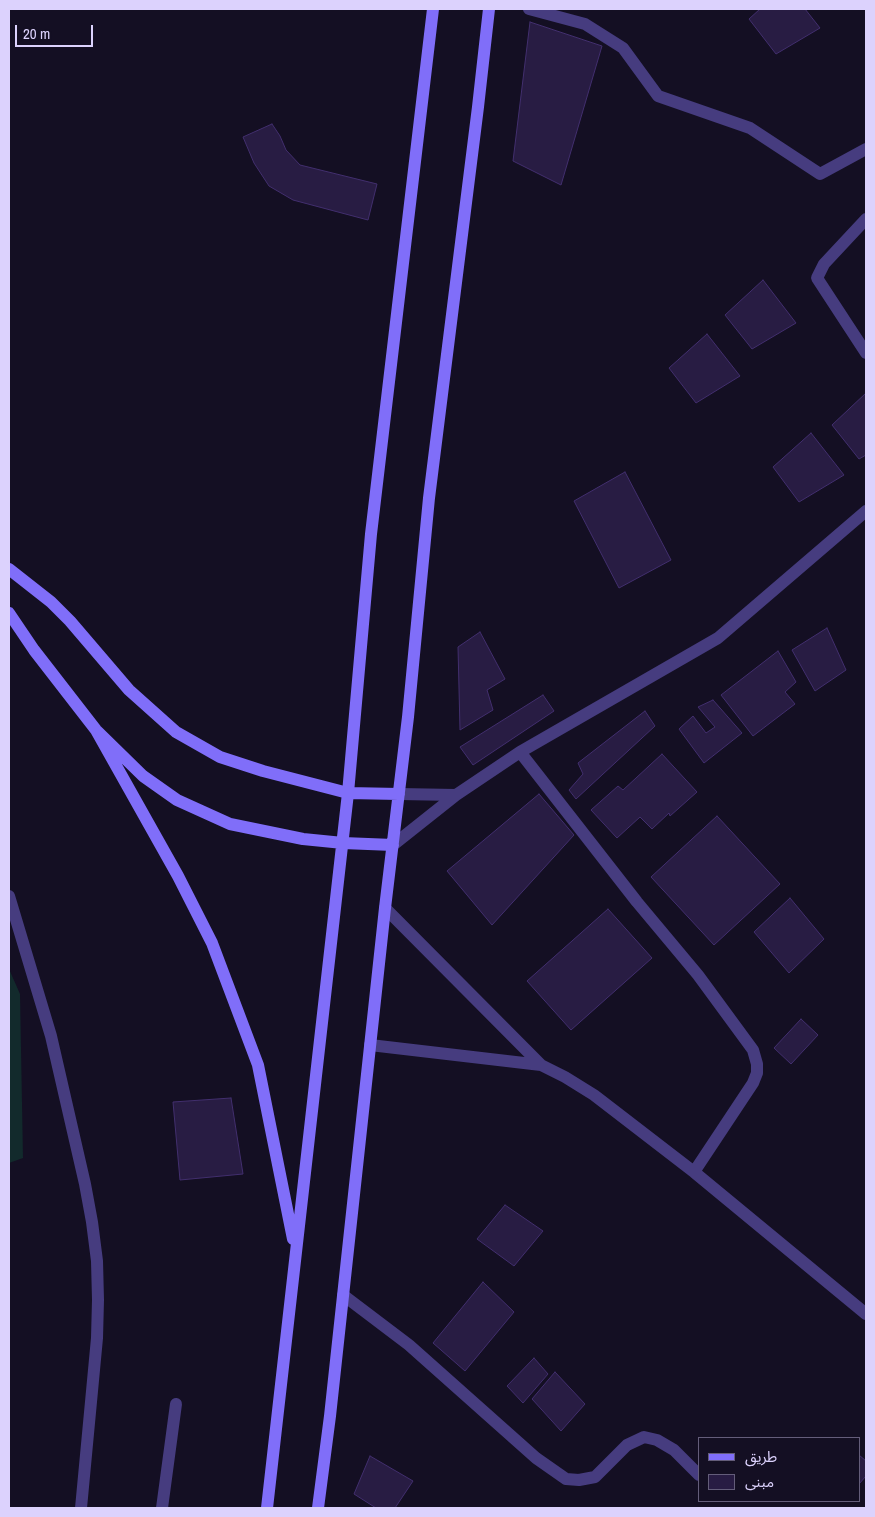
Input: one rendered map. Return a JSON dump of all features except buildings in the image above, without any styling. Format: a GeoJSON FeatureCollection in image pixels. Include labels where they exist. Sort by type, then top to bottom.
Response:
{"type":"FeatureCollection","features":[{"type":"Feature","properties":{"kind":"main road"},"geometry":{"type":"LineString","coordinates":[[267,1508],[343,843],[371,534],[433,9]]}},
{"type":"Feature","properties":{"kind":"main road"},"geometry":{"type":"LineString","coordinates":[[318,1508],[330,1416],[414,658],[428,498],[489,9]]}},
{"type":"Feature","properties":{"kind":"main road"},"geometry":{"type":"LineString","coordinates":[[9,569],[51,602],[70,621],[129,690],[176,732],[220,758],[348,793],[399,794]]}},
{"type":"Feature","properties":{"kind":"main road"},"geometry":{"type":"LineString","coordinates":[[9,613],[34,650],[96,730],[143,776],[177,800],[230,824],[303,839],[393,845]]}},
{"type":"Feature","properties":{"kind":"main road"},"geometry":{"type":"LineString","coordinates":[[96,730],[178,876],[212,943],[258,1065],[296,1251]]}},
{"type":"Feature","properties":{"kind":"street"},"geometry":{"type":"LineString","coordinates":[[529,9],[585,24],[623,48],[658,96],[750,128],[820,174],[866,149]]}},
{"type":"Feature","properties":{"kind":"street"},"geometry":{"type":"LineString","coordinates":[[866,219],[824,264],[817,278],[866,353]]}},
{"type":"Feature","properties":{"kind":"street"},"geometry":{"type":"LineString","coordinates":[[393,845],[456,795],[520,752],[718,638],[866,510]]}},
{"type":"Feature","properties":{"kind":"street"},"geometry":{"type":"LineString","coordinates":[[520,752],[637,902],[698,975],[753,1050],[758,1064],[753,1083],[694,1172]]}},
{"type":"Feature","properties":{"kind":"street"},"geometry":{"type":"LineString","coordinates":[[399,794],[456,795]]}},
{"type":"Feature","properties":{"kind":"street"},"geometry":{"type":"LineString","coordinates":[[9,896],[51,1036],[94,1232],[97,1261],[97,1329],[81,1508]]}},
{"type":"Feature","properties":{"kind":"street"},"geometry":{"type":"LineString","coordinates":[[385,908],[541,1065],[594,1095],[694,1172],[866,1314]]}},
{"type":"Feature","properties":{"kind":"street"},"geometry":{"type":"LineString","coordinates":[[370,1045],[541,1065]]}},
{"type":"Feature","properties":{"kind":"street"},"geometry":{"type":"LineString","coordinates":[[343,1295],[408,1344],[536,1458],[566,1479],[579,1480],[595,1477],[627,1445],[644,1437],[657,1440],[674,1450],[698,1474]]}},
{"type":"Feature","properties":{"kind":"street"},"geometry":{"type":"LineString","coordinates":[[162,1508],[176,1404]]}},
{"type":"Feature","properties":{"kind":"green space"},"geometry":{"type":"Polygon","coordinates":[[[9,969],[20,994],[23,1158],[9,1163],[9,969]]]}}]}
